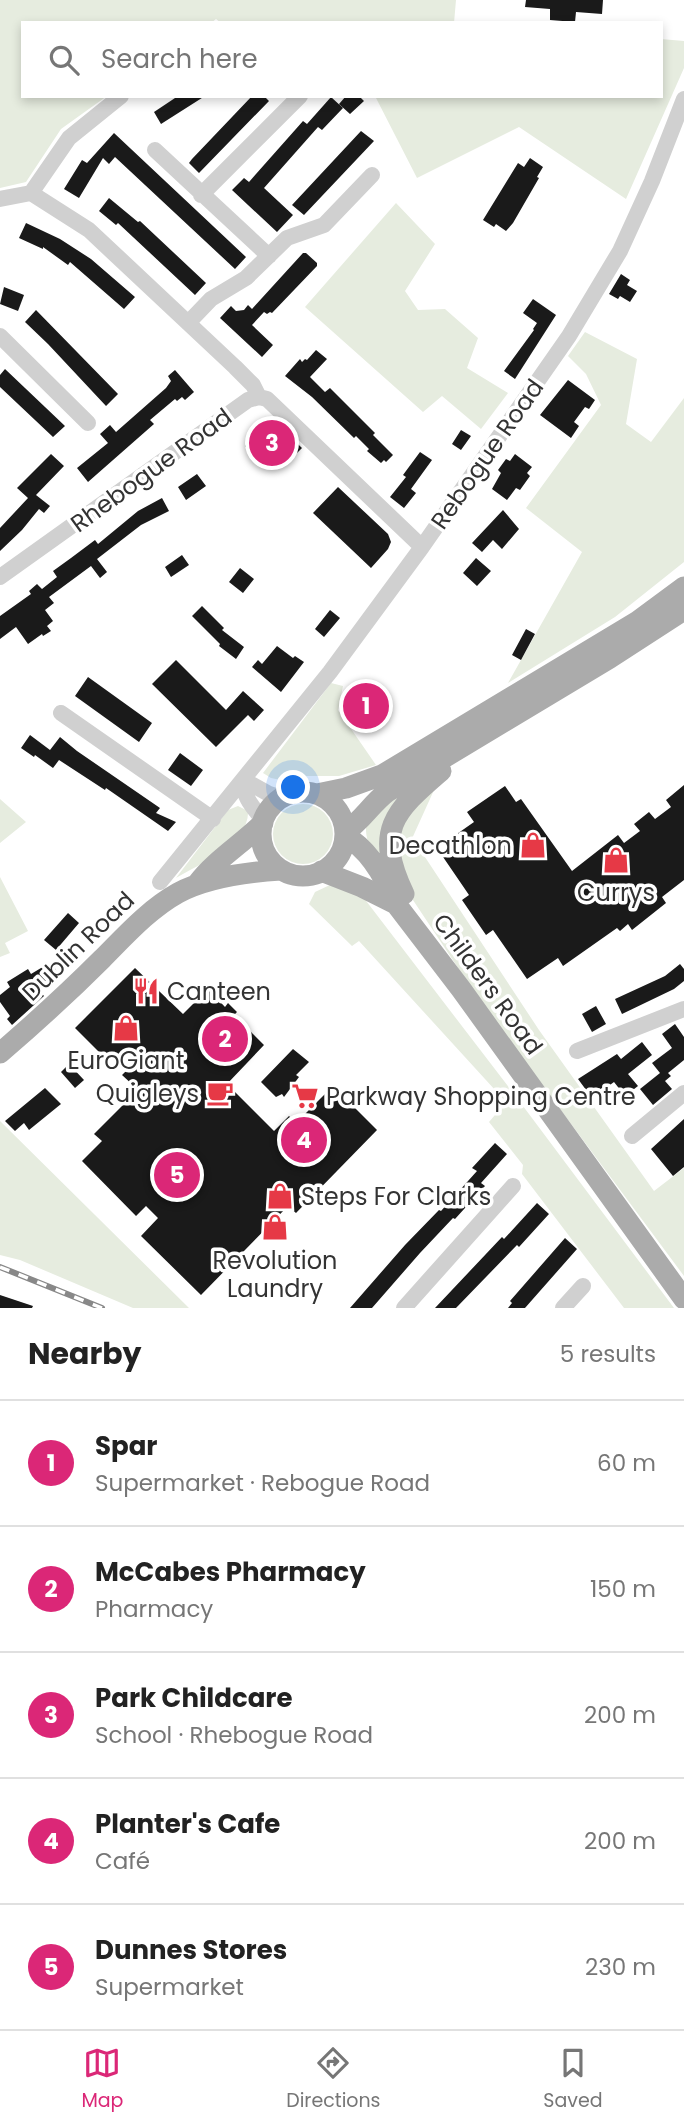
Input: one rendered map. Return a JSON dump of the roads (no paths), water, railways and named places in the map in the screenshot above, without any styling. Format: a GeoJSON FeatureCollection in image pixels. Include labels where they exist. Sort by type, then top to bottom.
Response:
{"type":"FeatureCollection","features":[{"type":"Feature","properties":{"kind":"main road"},"geometry":{"type":"LineString","coordinates":[[317,794],[346,788],[382,775],[638,621],[684,587]]}},
{"type":"Feature","properties":{"kind":"main road"},"geometry":{"type":"LineString","coordinates":[[263,822],[262,844],[272,863],[281,870],[296,875],[321,871],[337,856],[345,834],[357,824],[376,800],[684,610]]}},
{"type":"Feature","properties":{"kind":"main road"},"geometry":{"type":"LineString","coordinates":[[402,910],[405,897],[394,873],[389,851],[390,835],[395,820],[408,799],[442,770],[450,753]]}},
{"type":"Feature","properties":{"kind":"main road"},"geometry":{"type":"LineString","coordinates":[[197,884],[208,870],[263,822],[270,807],[293,793],[317,794],[328,800],[337,809],[345,834]]}},
{"type":"Feature","properties":{"kind":"main road","name":"Childers Road"},"geometry":{"type":"LineString","coordinates":[[345,834],[366,855],[402,910],[684,1299]]}},
{"type":"Feature","properties":{"kind":"main road"},"geometry":{"type":"LineString","coordinates":[[197,884],[249,872],[281,870]]}},
{"type":"Feature","properties":{"kind":"main road","name":"Childers Road"},"geometry":{"type":"LineString","coordinates":[[321,871],[362,887],[402,910]]}},
{"type":"Feature","properties":{"kind":"main road","name":"Dublin Road"},"geometry":{"type":"LineString","coordinates":[[0,1054],[156,908],[177,893],[197,884]]}},
{"type":"Feature","properties":{"kind":"street"},"geometry":{"type":"LineString","coordinates":[[31,193],[69,138],[119,98]]}},
{"type":"Feature","properties":{"kind":"street"},"geometry":{"type":"LineString","coordinates":[[201,195],[298,98]]}},
{"type":"Feature","properties":{"kind":"street","name":"Rebogue Road"},"geometry":{"type":"LineString","coordinates":[[160,882],[330,672],[422,547],[546,369],[596,292],[624,241],[652,181],[684,99]]}},
{"type":"Feature","properties":{"kind":"street"},"geometry":{"type":"LineString","coordinates":[[155,150],[269,256]]}},
{"type":"Feature","properties":{"kind":"street"},"geometry":{"type":"LineString","coordinates":[[188,323],[211,299],[246,278],[287,238],[324,225],[372,175]]}},
{"type":"Feature","properties":{"kind":"street"},"geometry":{"type":"LineString","coordinates":[[0,199],[31,193],[89,230],[253,385],[259,397]]}},
{"type":"Feature","properties":{"kind":"street"},"geometry":{"type":"LineString","coordinates":[[0,336],[88,423]]}},
{"type":"Feature","properties":{"kind":"street","name":"Rhebogue Road"},"geometry":{"type":"LineString","coordinates":[[0,577],[248,400],[259,397],[267,399],[422,547]]}},
{"type":"Feature","properties":{"kind":"street"},"geometry":{"type":"LineString","coordinates":[[61,713],[212,818]]}},
{"type":"Feature","properties":{"kind":"street"},"geometry":{"type":"LineString","coordinates":[[263,822],[243,789],[244,780],[282,798]]}},
{"type":"Feature","properties":{"kind":"street"},"geometry":{"type":"LineString","coordinates":[[577,1051],[684,1009]]}},
{"type":"Feature","properties":{"kind":"street"},"geometry":{"type":"LineString","coordinates":[[632,1136],[684,1093]]}},
{"type":"Feature","properties":{"kind":"street"},"geometry":{"type":"LineString","coordinates":[[404,1308],[513,1186]]}},
{"type":"Feature","properties":{"kind":"street"},"geometry":{"type":"LineString","coordinates":[[562,1308],[583,1286]]}},
{"type":"Feature","properties":{"kind":"railway"},"geometry":{"type":"LineString","coordinates":[[0,1267],[102,1308]]}},
{"type":"Feature","properties":{"kind":"place","name":"Park Childcare"},"geometry":{"type":"Point","coordinates":[272,443]}},
{"type":"Feature","properties":{"kind":"place","name":"Spar"},"geometry":{"type":"Point","coordinates":[366,706]}},
{"type":"Feature","properties":{"kind":"place","name":"Decathlon"},"geometry":{"type":"Point","coordinates":[533,845]}},
{"type":"Feature","properties":{"kind":"place","name":"Currys"},"geometry":{"type":"Point","coordinates":[616,860]}},
{"type":"Feature","properties":{"kind":"place","name":"Canteen"},"geometry":{"type":"Point","coordinates":[146,991]}},
{"type":"Feature","properties":{"kind":"place","name":"EuroGiant"},"geometry":{"type":"Point","coordinates":[126,1028]}},
{"type":"Feature","properties":{"kind":"place","name":"McCabes Pharmacy"},"geometry":{"type":"Point","coordinates":[225,1039]}},
{"type":"Feature","properties":{"kind":"place","name":"Quigleys"},"geometry":{"type":"Point","coordinates":[220,1093]}},
{"type":"Feature","properties":{"kind":"place","name":"Parkway Shopping Centre"},"geometry":{"type":"Point","coordinates":[305,1096]}},
{"type":"Feature","properties":{"kind":"place","name":"Planter's Cafe"},"geometry":{"type":"Point","coordinates":[304,1140]}},
{"type":"Feature","properties":{"kind":"place","name":"Dunnes Stores"},"geometry":{"type":"Point","coordinates":[177,1175]}},
{"type":"Feature","properties":{"kind":"place","name":"Steps For Clarks"},"geometry":{"type":"Point","coordinates":[280,1196]}},
{"type":"Feature","properties":{"kind":"place","name":"Revolution Laundry"},"geometry":{"type":"Point","coordinates":[275,1227]}}]}
